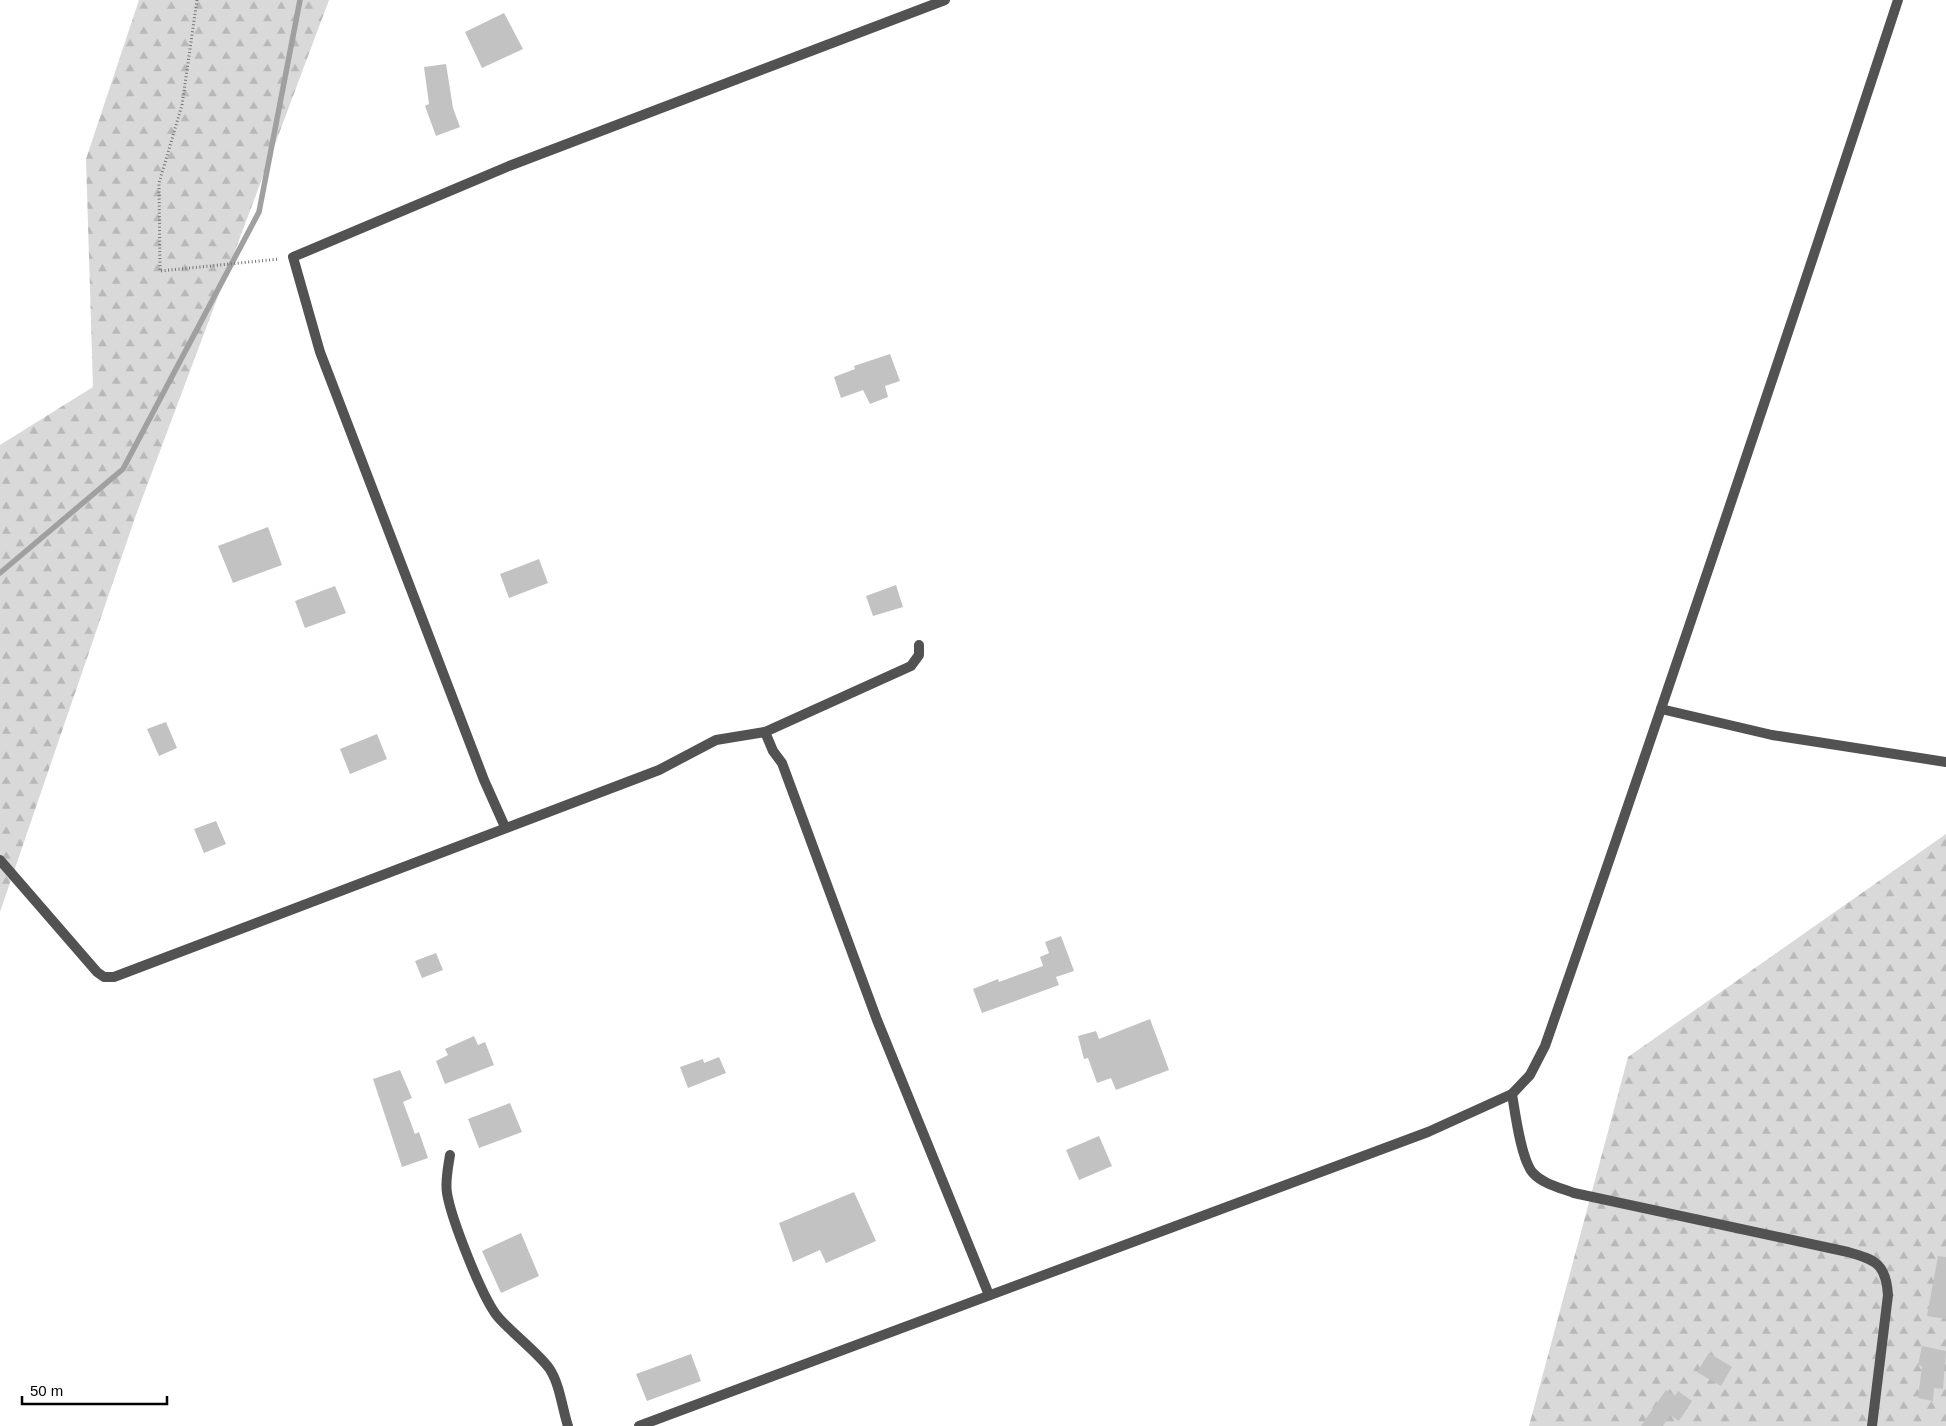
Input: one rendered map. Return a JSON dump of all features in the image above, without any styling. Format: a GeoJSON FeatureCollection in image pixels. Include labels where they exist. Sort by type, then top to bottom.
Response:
{"type":"FeatureCollection","features":[{"type":"Feature","properties":{"kind":"street"},"geometry":{"type":"LineString","coordinates":[[505,828],[484,780],[320,352],[293,257],[508,166],[945,0]]}},
{"type":"Feature","properties":{"kind":"street"},"geometry":{"type":"LineString","coordinates":[[639,1426],[1428,1132],[1512,1094],[1530,1075],[1545,1046],[1661,709],[1856,132],[1898,0]]}},
{"type":"Feature","properties":{"kind":"street"},"geometry":{"type":"LineString","coordinates":[[0,860],[97,972],[108,978],[659,770],[716,740],[765,732],[911,666],[919,656],[919,645]]}},
{"type":"Feature","properties":{"kind":"street"},"geometry":{"type":"LineString","coordinates":[[1661,709],[1772,735],[1946,762]]}},
{"type":"Feature","properties":{"kind":"street"},"geometry":{"type":"LineString","coordinates":[[765,732],[773,751],[782,763],[877,1020],[989,1295]]}},
{"type":"Feature","properties":{"kind":"street"},"geometry":{"type":"LineString","coordinates":[[1512,1094],[1520,1138],[1532,1172],[1547,1183],[1574,1193],[1848,1252],[1872,1259],[1882,1268],[1887,1281],[1888,1295],[1872,1426]]}},
{"type":"Feature","properties":{"kind":"street"},"geometry":{"type":"LineString","coordinates":[[450,1155],[447,1192],[449,1204],[486,1297],[496,1316],[548,1367],[555,1379],[568,1426]]}},
{"type":"Feature","properties":{"kind":"path"},"geometry":{"type":"LineString","coordinates":[[197,0],[182,105],[159,183],[160,271],[293,257]]}},
{"type":"Feature","properties":{"kind":"green space"},"geometry":{"type":"Polygon","coordinates":[[[139,0],[329,0],[136,515],[0,912],[0,445],[93,387],[86,159],[139,0]]]}},
{"type":"Feature","properties":{"kind":"green space"},"geometry":{"type":"Polygon","coordinates":[[[1946,834],[1946,1426],[1529,1426],[1628,1057],[1946,834]]]}},
{"type":"Feature","properties":{"kind":"building"},"geometry":{"type":"Polygon","coordinates":[[[504,13],[523,49],[482,68],[465,32],[504,13]]]}},
{"type":"Feature","properties":{"kind":"building"},"geometry":{"type":"Polygon","coordinates":[[[446,64],[453,108],[460,127],[436,136],[425,106],[429,104],[424,67],[446,64]]]}},
{"type":"Feature","properties":{"kind":"building"},"geometry":{"type":"Polygon","coordinates":[[[890,354],[900,381],[885,386],[888,397],[870,404],[863,390],[841,398],[834,377],[855,369],[854,366],[890,354]]]}},
{"type":"Feature","properties":{"kind":"building"},"geometry":{"type":"Polygon","coordinates":[[[268,527],[282,565],[233,583],[218,546],[268,527]]]}},
{"type":"Feature","properties":{"kind":"building"},"geometry":{"type":"Polygon","coordinates":[[[539,559],[548,583],[509,598],[500,574],[539,559]]]}},
{"type":"Feature","properties":{"kind":"building"},"geometry":{"type":"Polygon","coordinates":[[[896,585],[903,607],[873,616],[866,596],[896,585]]]}},
{"type":"Feature","properties":{"kind":"building"},"geometry":{"type":"Polygon","coordinates":[[[335,586],[346,613],[305,628],[295,601],[335,586]]]}},
{"type":"Feature","properties":{"kind":"building"},"geometry":{"type":"Polygon","coordinates":[[[166,722],[177,748],[159,756],[147,729],[166,722]]]}},
{"type":"Feature","properties":{"kind":"building"},"geometry":{"type":"Polygon","coordinates":[[[377,734],[387,759],[350,774],[340,749],[377,734]]]}},
{"type":"Feature","properties":{"kind":"building"},"geometry":{"type":"Polygon","coordinates":[[[216,821],[226,844],[204,853],[194,829],[216,821]]]}},
{"type":"Feature","properties":{"kind":"building"},"geometry":{"type":"Polygon","coordinates":[[[1061,936],[1074,971],[1056,977],[1059,985],[982,1013],[973,989],[998,979],[999,982],[1043,966],[1040,957],[1049,953],[1045,942],[1061,936]]]}},
{"type":"Feature","properties":{"kind":"building"},"geometry":{"type":"Polygon","coordinates":[[[436,953],[443,970],[422,978],[415,961],[436,953]]]}},
{"type":"Feature","properties":{"kind":"building"},"geometry":{"type":"Polygon","coordinates":[[[1150,1019],[1169,1070],[1116,1090],[1111,1078],[1097,1083],[1088,1058],[1084,1059],[1078,1036],[1096,1031],[1099,1039],[1150,1019]]]}},
{"type":"Feature","properties":{"kind":"building"},"geometry":{"type":"Polygon","coordinates":[[[474,1036],[478,1045],[485,1042],[494,1065],[445,1084],[436,1061],[448,1055],[445,1049],[474,1036]]]}},
{"type":"Feature","properties":{"kind":"building"},"geometry":{"type":"Polygon","coordinates":[[[719,1057],[726,1073],[688,1088],[680,1067],[703,1059],[704,1063],[719,1057]]]}},
{"type":"Feature","properties":{"kind":"building"},"geometry":{"type":"Polygon","coordinates":[[[400,1070],[412,1098],[403,1102],[415,1134],[419,1132],[428,1158],[402,1167],[373,1079],[400,1070]]]}},
{"type":"Feature","properties":{"kind":"building"},"geometry":{"type":"Polygon","coordinates":[[[510,1103],[522,1132],[479,1148],[468,1119],[510,1103]]]}},
{"type":"Feature","properties":{"kind":"building"},"geometry":{"type":"Polygon","coordinates":[[[1099,1136],[1112,1166],[1079,1180],[1066,1150],[1099,1136]]]}},
{"type":"Feature","properties":{"kind":"building"},"geometry":{"type":"Polygon","coordinates":[[[854,1192],[876,1241],[826,1263],[820,1250],[793,1262],[779,1223],[854,1192]]]}},
{"type":"Feature","properties":{"kind":"building"},"geometry":{"type":"Polygon","coordinates":[[[521,1233],[539,1276],[501,1293],[482,1251],[521,1233]]]}},
{"type":"Feature","properties":{"kind":"building"},"geometry":{"type":"Polygon","coordinates":[[[1938,1256],[1946,1257],[1946,1319],[1927,1316],[1938,1256]]]}},
{"type":"Feature","properties":{"kind":"building"},"geometry":{"type":"Polygon","coordinates":[[[1922,1346],[1946,1351],[1943,1389],[1934,1388],[1933,1401],[1918,1398],[1922,1366],[1918,1365],[1922,1346]]]}},
{"type":"Feature","properties":{"kind":"building"},"geometry":{"type":"Polygon","coordinates":[[[1709,1353],[1732,1367],[1721,1386],[1697,1372],[1709,1353]]]}},
{"type":"Feature","properties":{"kind":"building"},"geometry":{"type":"Polygon","coordinates":[[[691,1354],[701,1381],[647,1401],[636,1374],[691,1354]]]}},
{"type":"Feature","properties":{"kind":"building"},"geometry":{"type":"Polygon","coordinates":[[[1666,1390],[1675,1396],[1678,1391],[1692,1401],[1679,1421],[1670,1415],[1663,1426],[1641,1426],[1666,1390]]]}},
{"type":"Feature","properties":{"kind":"waterway"},"geometry":{"type":"LineString","coordinates":[[0,573],[123,469],[259,212],[300,0]]}}]}
